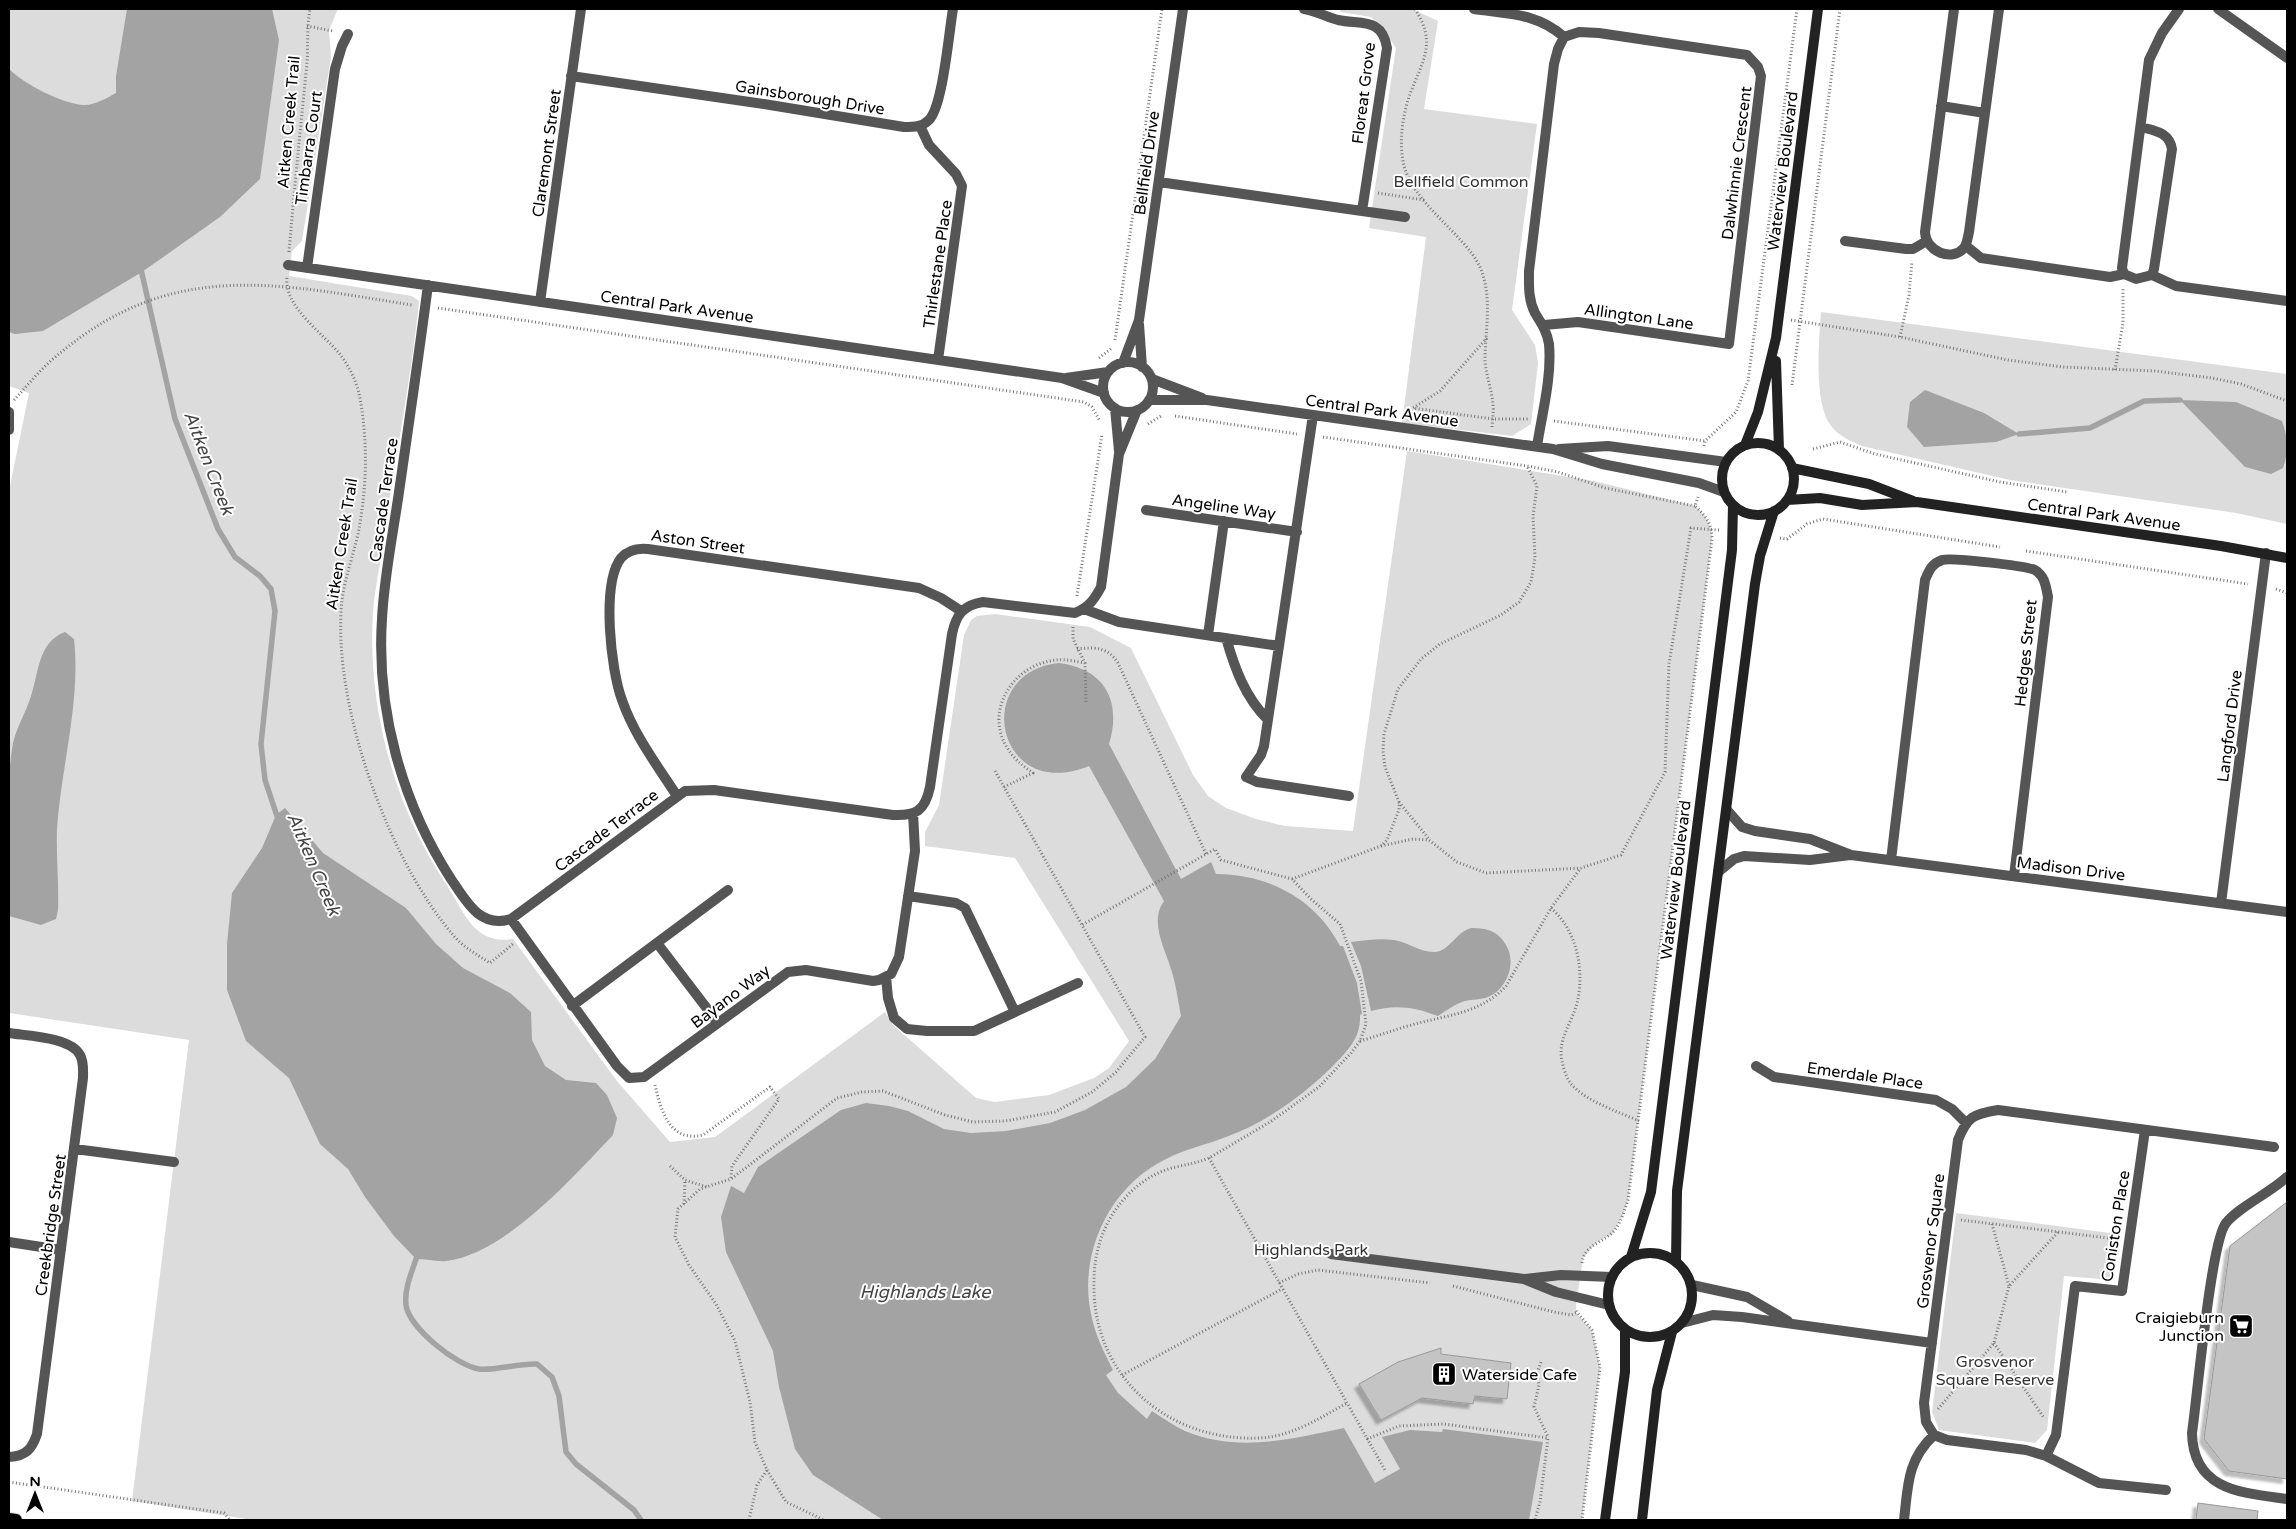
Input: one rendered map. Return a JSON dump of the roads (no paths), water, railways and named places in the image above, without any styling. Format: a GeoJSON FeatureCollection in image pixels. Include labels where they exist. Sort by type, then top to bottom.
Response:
{"type":"FeatureCollection","features":[{"type":"Feature","properties":{"kind":"main road"},"geometry":{"type":"LineString","coordinates":[[9,1519],[16,1520]]}},
{"type":"Feature","properties":{"kind":"street","name":"Claremont Street"},"geometry":{"type":"LineString","coordinates":[[540,302],[581,9]]}},
{"type":"Feature","properties":{"kind":"street"},"geometry":{"type":"LineString","coordinates":[[920,126],[929,120],[937,105],[953,9]]}},
{"type":"Feature","properties":{"kind":"street","name":"Bellfield Drive"},"geometry":{"type":"LineString","coordinates":[[1142,367],[1139,320],[1183,9]]}},
{"type":"Feature","properties":{"kind":"street","name":"Floreat Grove"},"geometry":{"type":"LineString","coordinates":[[1304,9],[1338,20],[1374,26],[1382,32],[1386,39],[1387,48],[1362,211]]}},
{"type":"Feature","properties":{"kind":"street"},"geometry":{"type":"LineString","coordinates":[[1474,9],[1537,19],[1547,24],[1564,38],[1558,49],[1554,64],[1529,271],[1529,298],[1544,326],[1549,344],[1537,446]]}},
{"type":"Feature","properties":{"kind":"street","name":"Waterview Boulevard"},"geometry":{"type":"LineString","coordinates":[[1779,450],[1775,389],[1776,338],[1818,9]]}},
{"type":"Feature","properties":{"kind":"street"},"geometry":{"type":"LineString","coordinates":[[1925,242],[1954,9]]}},
{"type":"Feature","properties":{"kind":"street"},"geometry":{"type":"LineString","coordinates":[[1925,242],[1937,251],[1951,254],[1958,252],[1966,246],[1999,9]]}},
{"type":"Feature","properties":{"kind":"street"},"geometry":{"type":"LineString","coordinates":[[2124,274],[2122,268],[2123,255],[2149,60],[2162,33],[2179,9]]}},
{"type":"Feature","properties":{"kind":"street"},"geometry":{"type":"LineString","coordinates":[[2218,9],[2287,58]]}},
{"type":"Feature","properties":{"kind":"street","name":"Dalwhinnie Crescent"},"geometry":{"type":"LineString","coordinates":[[1564,38],[1579,32],[1599,33],[1716,50],[1747,55],[1758,67],[1761,76],[1760,94],[1729,344]]}},
{"type":"Feature","properties":{"kind":"street","name":"Timbarra Court"},"geometry":{"type":"LineString","coordinates":[[307,268],[335,69],[348,34]]}},
{"type":"Feature","properties":{"kind":"street","name":"Gainsborough Drive"},"geometry":{"type":"LineString","coordinates":[[572,76],[764,104],[895,126],[920,126]]}},
{"type":"Feature","properties":{"kind":"street"},"geometry":{"type":"LineString","coordinates":[[1941,106],[1985,113]]}},
{"type":"Feature","properties":{"kind":"street","name":"Thirlestane Place"},"geometry":{"type":"LineString","coordinates":[[920,126],[929,145],[956,174],[962,186],[938,360]]}},
{"type":"Feature","properties":{"kind":"street"},"geometry":{"type":"LineString","coordinates":[[2141,127],[2166,136],[2171,142],[2172,149],[2157,255],[2152,275]]}},
{"type":"Feature","properties":{"kind":"street"},"geometry":{"type":"LineString","coordinates":[[1158,182],[1405,217]]}},
{"type":"Feature","properties":{"kind":"street"},"geometry":{"type":"LineString","coordinates":[[1845,241],[1912,249],[1925,242]]}},
{"type":"Feature","properties":{"kind":"street"},"geometry":{"type":"LineString","coordinates":[[1966,246],[1981,258],[2110,277],[2124,274],[2136,279],[2152,275],[2176,286],[2287,301]]}},
{"type":"Feature","properties":{"kind":"street","name":"Central Park Avenue"},"geometry":{"type":"LineString","coordinates":[[288,265],[1062,378],[1104,393]]}},
{"type":"Feature","properties":{"kind":"street","name":"Cascade Terrace"},"geometry":{"type":"LineString","coordinates":[[428,285],[382,620],[385,690],[390,726],[408,793],[421,828],[467,902],[481,917],[495,921],[510,918],[685,791],[706,789],[893,815],[913,813]]}},
{"type":"Feature","properties":{"kind":"street","name":"Bellfield Drive"},"geometry":{"type":"LineString","coordinates":[[1123,363],[1139,320]]}},
{"type":"Feature","properties":{"kind":"street","name":"Allington Lane"},"geometry":{"type":"LineString","coordinates":[[1544,326],[1578,322],[1729,344]]}},
{"type":"Feature","properties":{"kind":"street","name":"Waterview Boulevard"},"geometry":{"type":"LineString","coordinates":[[1745,445],[1758,412],[1776,338]]}},
{"type":"Feature","properties":{"kind":"street"},"geometry":{"type":"LineString","coordinates":[[1079,611],[1094,601],[1101,587],[1119,454],[1115,408],[1104,393],[1105,379],[1108,372],[1123,363],[1136,364],[1142,367],[1152,379],[1153,386],[1149,400],[1138,410],[1119,454]]}},
{"type":"Feature","properties":{"kind":"street","name":"Central Park Avenue"},"geometry":{"type":"LineString","coordinates":[[1062,378],[1108,372]]}},
{"type":"Feature","properties":{"kind":"street","name":"Central Park Avenue"},"geometry":{"type":"LineString","coordinates":[[1152,379],[1207,400]]}},
{"type":"Feature","properties":{"kind":"street","name":"Central Park Avenue"},"geometry":{"type":"LineString","coordinates":[[1149,400],[1207,400],[1537,446],[1554,449],[1602,464],[1699,483],[1724,492]]}},
{"type":"Feature","properties":{"kind":"street"},"geometry":{"type":"LineString","coordinates":[[1115,408],[1130,412],[1138,410]]}},
{"type":"Feature","properties":{"kind":"street"},"geometry":{"type":"LineString","coordinates":[[9,412],[9,430]]}},
{"type":"Feature","properties":{"kind":"street","name":"Angeline Way"},"geometry":{"type":"LineString","coordinates":[[1313,415],[1268,720],[1261,755],[1246,777],[1257,782],[1349,796]]}},
{"type":"Feature","properties":{"kind":"street"},"geometry":{"type":"LineString","coordinates":[[1757,443],[1769,445],[1779,450],[1792,468],[1793,484],[1787,500],[1774,511],[1764,515],[1752,515],[1742,512],[1733,505],[1724,492],[1722,476],[1726,462],[1731,455],[1745,445],[1757,443]]}},
{"type":"Feature","properties":{"kind":"street","name":"Central Park Avenue"},"geometry":{"type":"LineString","coordinates":[[1554,449],[1608,446],[1726,462]]}},
{"type":"Feature","properties":{"kind":"street","name":"Central Park Avenue"},"geometry":{"type":"LineString","coordinates":[[1792,468],[1869,484],[1916,502]]}},
{"type":"Feature","properties":{"kind":"street","name":"Central Park Avenue"},"geometry":{"type":"LineString","coordinates":[[1787,500],[1820,498],[1862,505],[1916,502],[2266,553],[2287,558]]}},
{"type":"Feature","properties":{"kind":"street","name":"Waterview Boulevard"},"geometry":{"type":"LineString","coordinates":[[1631,1257],[1651,1192],[1734,532],[1733,505]]}},
{"type":"Feature","properties":{"kind":"street","name":"Angeline Way"},"geometry":{"type":"LineString","coordinates":[[1146,510],[1297,532]]}},
{"type":"Feature","properties":{"kind":"street"},"geometry":{"type":"LineString","coordinates":[[1676,1261],[1677,1192],[1727,810],[1754,584],[1761,549],[1774,511]]}},
{"type":"Feature","properties":{"kind":"street"},"geometry":{"type":"LineString","coordinates":[[1208,635],[1224,522]]}},
{"type":"Feature","properties":{"kind":"street","name":"Aston Street"},"geometry":{"type":"LineString","coordinates":[[677,796],[632,725],[616,680],[610,633],[611,597],[617,566],[627,553],[640,548],[918,588],[941,598],[961,611]]}},
{"type":"Feature","properties":{"kind":"street","name":"Langford Drive"},"geometry":{"type":"LineString","coordinates":[[2221,903],[2266,553]]}},
{"type":"Feature","properties":{"kind":"street","name":"Hedges Street"},"geometry":{"type":"LineString","coordinates":[[1891,860],[1925,580],[1931,566],[1942,560],[1958,559],[2034,570],[2044,581],[2048,597],[2014,876]]}},
{"type":"Feature","properties":{"kind":"street"},"geometry":{"type":"LineString","coordinates":[[1078,983],[974,1031],[907,1029],[894,1018],[890,1010],[886,978],[895,967],[899,957],[915,851],[913,813],[920,810],[928,796],[952,634],[955,622],[961,611],[968,605],[983,602],[1079,611],[1119,622],[1279,646]]}},
{"type":"Feature","properties":{"kind":"street"},"geometry":{"type":"LineString","coordinates":[[1226,638],[1234,666],[1244,690],[1256,708],[1268,720]]}},
{"type":"Feature","properties":{"kind":"street","name":"Madison Drive"},"geometry":{"type":"LineString","coordinates":[[1727,810],[1742,826],[1754,831],[1810,838],[1851,855]]}},
{"type":"Feature","properties":{"kind":"street","name":"Madison Drive"},"geometry":{"type":"LineString","coordinates":[[1718,872],[1734,859],[1744,856],[1810,860],[1851,855],[2287,912]]}},
{"type":"Feature","properties":{"kind":"street"},"geometry":{"type":"LineString","coordinates":[[510,918],[572,1006],[728,890]]}},
{"type":"Feature","properties":{"kind":"street"},"geometry":{"type":"LineString","coordinates":[[908,896],[956,903],[965,908],[1015,1012]]}},
{"type":"Feature","properties":{"kind":"street"},"geometry":{"type":"LineString","coordinates":[[657,943],[718,1024]]}},
{"type":"Feature","properties":{"kind":"street","name":"Bayano Way"},"geometry":{"type":"LineString","coordinates":[[572,1006],[625,1075],[636,1079],[650,1074],[783,975],[794,970],[873,981],[886,978]]}},
{"type":"Feature","properties":{"kind":"street","name":"Creekbridge Street"},"geometry":{"type":"LineString","coordinates":[[9,1033],[60,1041],[75,1048],[83,1062],[75,1149],[37,1434],[33,1446],[27,1453],[9,1457]]}},
{"type":"Feature","properties":{"kind":"street","name":"Emerdale Place"},"geometry":{"type":"LineString","coordinates":[[1756,1066],[1774,1077],[1936,1100],[1952,1109],[1965,1122]]}},
{"type":"Feature","properties":{"kind":"street"},"geometry":{"type":"LineString","coordinates":[[1965,1122],[1979,1113],[1998,1110],[2274,1147]]}},
{"type":"Feature","properties":{"kind":"street","name":"Grosvenor Square"},"geometry":{"type":"LineString","coordinates":[[1934,1435],[1926,1422],[1924,1403],[1958,1140],[1965,1122]]}},
{"type":"Feature","properties":{"kind":"street","name":"Coniston Place"},"geometry":{"type":"LineString","coordinates":[[2046,1456],[2056,1435],[2074,1286],[2122,1291],[2145,1130]]}},
{"type":"Feature","properties":{"kind":"street"},"geometry":{"type":"LineString","coordinates":[[75,1149],[174,1162]]}},
{"type":"Feature","properties":{"kind":"street"},"geometry":{"type":"LineString","coordinates":[[2287,1177],[2230,1218],[2222,1230],[2214,1264],[2192,1433],[2192,1445],[2202,1468],[2210,1478],[2222,1486],[2242,1492],[2287,1499]]}},
{"type":"Feature","properties":{"kind":"street"},"geometry":{"type":"LineString","coordinates":[[9,1242],[61,1250]]}},
{"type":"Feature","properties":{"kind":"street"},"geometry":{"type":"LineString","coordinates":[[1654,1253],[1676,1261],[1683,1268],[1692,1285],[1693,1299],[1690,1312],[1672,1332],[1648,1338],[1625,1330],[1615,1319],[1609,1305],[1608,1291],[1612,1276],[1620,1265],[1631,1257],[1654,1253]]}},
{"type":"Feature","properties":{"kind":"street"},"geometry":{"type":"LineString","coordinates":[[1331,1254],[1524,1279],[1575,1274],[1612,1276]]}},
{"type":"Feature","properties":{"kind":"street"},"geometry":{"type":"LineString","coordinates":[[1524,1279],[1556,1292],[1609,1305]]}},
{"type":"Feature","properties":{"kind":"street"},"geometry":{"type":"LineString","coordinates":[[1692,1285],[1747,1297],[1793,1325]]}},
{"type":"Feature","properties":{"kind":"street"},"geometry":{"type":"LineString","coordinates":[[1682,1323],[1713,1315],[1932,1343]]}},
{"type":"Feature","properties":{"kind":"street"},"geometry":{"type":"LineString","coordinates":[[1605,1520],[1625,1372],[1625,1330]]}},
{"type":"Feature","properties":{"kind":"street"},"geometry":{"type":"LineString","coordinates":[[1642,1520],[1657,1390],[1672,1332]]}},
{"type":"Feature","properties":{"kind":"street"},"geometry":{"type":"LineString","coordinates":[[1904,1520],[1914,1458],[1923,1445],[1934,1435],[1947,1440],[2026,1450],[2046,1456],[2099,1483],[2166,1490]]}},
{"type":"Feature","properties":{"kind":"water"},"geometry":{"type":"Polygon","coordinates":[[[127,9],[272,9],[279,40],[260,179],[220,217],[142,272],[43,331],[15,334],[9,332],[9,69],[24,81],[64,101],[83,105],[91,104],[116,93],[116,76],[127,9]]]}},
{"type":"Feature","properties":{"kind":"water"},"geometry":{"type":"Polygon","coordinates":[[[1925,390],[1984,413],[2019,434],[1996,442],[1924,447],[1907,427],[1910,402],[1925,390]]]}},
{"type":"Feature","properties":{"kind":"water"},"geometry":{"type":"Polygon","coordinates":[[[2180,400],[2236,402],[2282,421],[2287,444],[2283,468],[2271,474],[2245,467],[2180,400]]]}},
{"type":"Feature","properties":{"kind":"water"},"geometry":{"type":"Polygon","coordinates":[[[65,632],[74,639],[75,687],[57,829],[58,910],[56,919],[41,925],[9,916],[8,791],[13,742],[31,696],[44,650],[56,637],[65,632]]]}},
{"type":"Feature","properties":{"kind":"water","name":"Highlands Lake"},"geometry":{"type":"Polygon","coordinates":[[[1059,663],[1075,666],[1088,672],[1106,690],[1111,701],[1113,714],[1109,744],[1181,879],[1211,862],[1216,874],[1235,875],[1272,884],[1304,903],[1318,915],[1330,929],[1340,946],[1343,946],[1357,983],[1362,1014],[1360,1015],[1356,1037],[1348,1049],[1333,1066],[1296,1098],[1256,1124],[1166,1159],[1146,1171],[1129,1186],[1114,1204],[1094,1245],[1089,1268],[1088,1291],[1091,1314],[1100,1343],[1113,1370],[1106,1375],[1118,1393],[1147,1419],[1152,1411],[1181,1429],[1205,1438],[1245,1443],[1264,1442],[1344,1428],[1375,1483],[1400,1469],[1382,1437],[1410,1430],[1442,1432],[1443,1429],[1543,1442],[1529,1520],[883,1520],[813,1475],[795,1449],[779,1387],[773,1351],[726,1252],[721,1217],[731,1186],[744,1193],[758,1167],[841,1110],[866,1103],[908,1111],[944,1129],[971,1133],[1006,1131],[1050,1123],[1085,1110],[1126,1087],[1155,1059],[1181,1016],[1174,981],[1158,926],[1160,909],[1164,901],[1089,766],[1057,773],[1033,767],[1015,752],[1006,732],[1005,710],[1013,688],[1031,672],[1059,663]]]}},
{"type":"Feature","properties":{"kind":"water"},"geometry":{"type":"Polygon","coordinates":[[[285,808],[323,853],[406,908],[436,944],[463,968],[510,993],[531,1012],[532,1040],[545,1066],[566,1080],[596,1083],[607,1095],[617,1118],[613,1135],[537,1211],[515,1229],[492,1244],[469,1255],[447,1261],[416,1259],[394,1236],[365,1197],[348,1169],[320,1144],[289,1078],[246,1041],[227,990],[227,944],[232,893],[262,848],[276,815],[285,808]]]}},
{"type":"Feature","properties":{"kind":"water"},"geometry":{"type":"Polygon","coordinates":[[[1471,928],[1496,933],[1503,940],[1509,952],[1510,967],[1508,975],[1505,982],[1495,993],[1485,998],[1461,1002],[1438,1016],[1421,1010],[1397,1007],[1371,1011],[1361,966],[1351,942],[1378,939],[1394,940],[1429,952],[1435,952],[1444,949],[1462,933],[1471,928]]]}},
{"type":"Feature","properties":{"kind":"waterway","name":"Aitken Creek"},"geometry":{"type":"LineString","coordinates":[[140,265],[175,419],[218,529],[235,557],[260,576],[271,589],[275,611],[261,744],[265,780],[279,822]]}},
{"type":"Feature","properties":{"kind":"waterway"},"geometry":{"type":"LineString","coordinates":[[2019,434],[2090,428],[2144,401],[2180,400]]}},
{"type":"Feature","properties":{"kind":"waterway","name":"Aitken Creek"},"geometry":{"type":"LineString","coordinates":[[418,1253],[408,1285],[406,1305],[409,1314],[425,1335],[435,1345],[459,1361],[479,1369],[537,1364],[552,1377],[559,1396],[566,1452],[576,1464],[634,1510],[641,1520]]}},
{"type":"Feature","properties":{"kind":"place","name":"Craigieburn Junction"},"geometry":{"type":"Point","coordinates":[2241,1326]}},
{"type":"Feature","properties":{"kind":"place","name":"Waterside Cafe"},"geometry":{"type":"Point","coordinates":[1444,1374]}},
{"type":"Feature","properties":{"kind":"park label","name":"Bellfield Common"},"geometry":{"type":"Point","coordinates":[1461,181]}},
{"type":"Feature","properties":{"kind":"park label","name":"Highlands Park"},"geometry":{"type":"Point","coordinates":[1311,1249]}},
{"type":"Feature","properties":{"kind":"park label","name":"Grosvenor Square Reserve"},"geometry":{"type":"Point","coordinates":[1995,1370]}}]}
